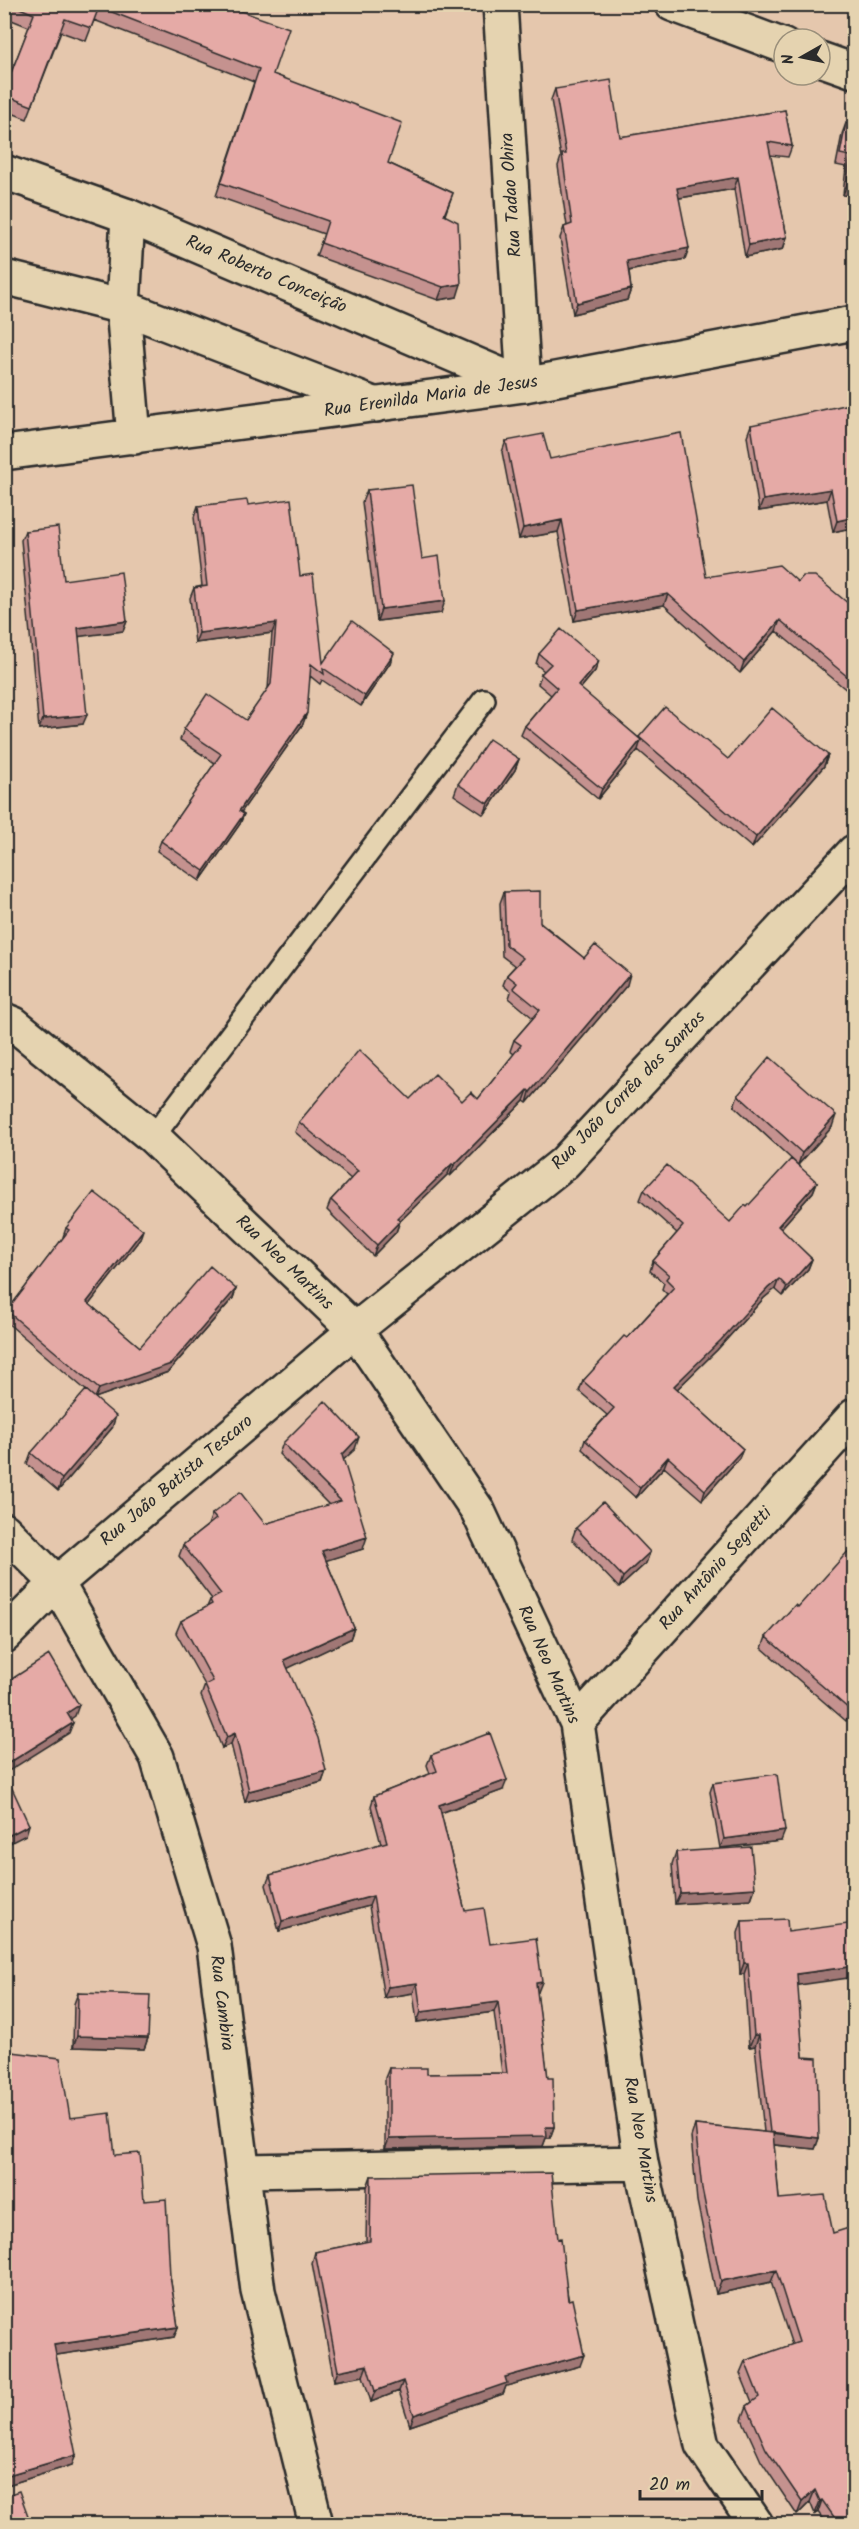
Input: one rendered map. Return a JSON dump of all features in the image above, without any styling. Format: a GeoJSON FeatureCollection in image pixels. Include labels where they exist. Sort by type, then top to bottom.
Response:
{"type":"FeatureCollection","features":[{"type":"Feature","properties":{"kind":"street","name":"Rua Tadao Ohira"},"geometry":{"type":"LineString","coordinates":[[500,4],[524,385]]}},
{"type":"Feature","properties":{"kind":"street"},"geometry":{"type":"LineString","coordinates":[[672,4],[772,42]]}},
{"type":"Feature","properties":{"kind":"street"},"geometry":{"type":"LineString","coordinates":[[832,63],[855,71]]}},
{"type":"Feature","properties":{"kind":"street","name":"Rua Roberto Conceição"},"geometry":{"type":"LineString","coordinates":[[4,172],[128,216],[524,385]]}},
{"type":"Feature","properties":{"kind":"street"},"geometry":{"type":"LineString","coordinates":[[128,216],[123,307],[134,437]]}},
{"type":"Feature","properties":{"kind":"street"},"geometry":{"type":"LineString","coordinates":[[4,276],[123,307],[376,405]]}},
{"type":"Feature","properties":{"kind":"street","name":"Rua Erenilda Maria de Jesus"},"geometry":{"type":"LineString","coordinates":[[4,453],[524,385],[855,323]]}},
{"type":"Feature","properties":{"kind":"street","name":"Rua João Corrêa dos Santos"},"geometry":{"type":"LineString","coordinates":[[355,1330],[564,1163],[855,852]]}},
{"type":"Feature","properties":{"kind":"street","name":"Rua Neo Martins"},"geometry":{"type":"LineString","coordinates":[[4,1020],[14,1024],[153,1137],[355,1330],[478,1511],[577,1723],[641,2163],[702,2445],[756,2524]]}},
{"type":"Feature","properties":{"kind":"street","name":"Rua João Batista Tescaro"},"geometry":{"type":"LineString","coordinates":[[4,1636],[57,1583],[355,1330]]}},
{"type":"Feature","properties":{"kind":"street","name":"Rua Antônio Segretti"},"geometry":{"type":"LineString","coordinates":[[577,1723],[855,1416]]}},
{"type":"Feature","properties":{"kind":"street","name":"Rua Cambira"},"geometry":{"type":"LineString","coordinates":[[4,1530],[57,1583],[157,1757],[214,1946],[258,2291],[316,2524]]}},
{"type":"Feature","properties":{"kind":"street"},"geometry":{"type":"LineString","coordinates":[[243,2171],[641,2163]]}},
{"type":"Feature","properties":{"kind":"lane"},"geometry":{"type":"LineString","coordinates":[[153,1137],[484,700]]}},
{"type":"Feature","properties":{"kind":"building"},"geometry":{"type":"Polygon","coordinates":[[[10,4],[221,4],[289,28],[273,74],[402,123],[388,163],[453,193],[444,215],[458,222],[461,284],[443,287],[321,243],[328,221],[221,183],[259,69],[99,7],[91,28],[65,19],[32,106],[4,95],[34,14],[10,4]]]}},
{"type":"Feature","properties":{"kind":"building"},"geometry":{"type":"Polygon","coordinates":[[[611,80],[620,137],[785,110],[792,146],[768,142],[787,237],[749,245],[738,177],[677,188],[689,248],[627,261],[631,289],[577,303],[564,227],[572,224],[562,154],[566,154],[555,89],[611,80]]]}},
{"type":"Feature","properties":{"kind":"building"},"geometry":{"type":"Polygon","coordinates":[[[846,123],[855,125],[855,184],[847,184],[850,156],[840,154],[846,123]]]}},
{"type":"Feature","properties":{"kind":"building"},"geometry":{"type":"Polygon","coordinates":[[[850,404],[855,427],[855,517],[837,521],[831,489],[763,500],[751,425],[850,404]]]}},
{"type":"Feature","properties":{"kind":"building"},"geometry":{"type":"Polygon","coordinates":[[[681,433],[706,577],[779,565],[798,582],[803,576],[815,576],[855,609],[855,683],[780,620],[744,662],[668,594],[578,610],[562,520],[523,528],[506,441],[543,434],[550,459],[681,433]]]}},
{"type":"Feature","properties":{"kind":"building"},"geometry":{"type":"Polygon","coordinates":[[[412,485],[422,559],[439,556],[445,601],[381,609],[367,490],[412,485]]]}},
{"type":"Feature","properties":{"kind":"building"},"geometry":{"type":"Polygon","coordinates":[[[291,499],[300,576],[313,574],[323,663],[352,621],[394,653],[365,696],[323,668],[324,674],[311,664],[307,713],[239,811],[244,814],[204,871],[161,841],[221,754],[184,729],[207,694],[246,720],[271,684],[276,623],[199,633],[194,588],[207,586],[198,506],[247,500],[248,505],[291,499]]]}},
{"type":"Feature","properties":{"kind":"building"},"geometry":{"type":"Polygon","coordinates":[[[58,527],[64,580],[121,572],[127,621],[78,628],[87,715],[43,719],[25,531],[58,527]]]}},
{"type":"Feature","properties":{"kind":"building"},"geometry":{"type":"Polygon","coordinates":[[[561,629],[599,661],[578,686],[641,740],[602,789],[525,726],[557,688],[541,674],[551,664],[539,654],[561,629]]]}},
{"type":"Feature","properties":{"kind":"building"},"geometry":{"type":"Polygon","coordinates":[[[665,707],[728,759],[772,708],[828,755],[756,837],[639,737],[665,707]]]}},
{"type":"Feature","properties":{"kind":"building"},"geometry":{"type":"Polygon","coordinates":[[[489,739],[519,759],[488,804],[458,784],[489,739]]]}},
{"type":"Feature","properties":{"kind":"building"},"geometry":{"type":"Polygon","coordinates":[[[540,891],[540,923],[584,958],[595,945],[630,974],[530,1092],[528,1090],[454,1165],[452,1164],[397,1218],[400,1221],[377,1245],[331,1200],[358,1171],[299,1122],[359,1050],[410,1099],[435,1074],[462,1101],[471,1092],[478,1099],[521,1045],[514,1040],[540,1010],[513,988],[517,983],[507,975],[523,958],[506,945],[504,892],[540,891]]]}},
{"type":"Feature","properties":{"kind":"building"},"geometry":{"type":"Polygon","coordinates":[[[770,1057],[836,1115],[802,1153],[738,1095],[770,1057]]]}},
{"type":"Feature","properties":{"kind":"building"},"geometry":{"type":"Polygon","coordinates":[[[4,1117],[10,1120],[4,1131],[4,1117]]]}},
{"type":"Feature","properties":{"kind":"building"},"geometry":{"type":"Polygon","coordinates":[[[791,1159],[817,1182],[778,1226],[812,1259],[787,1287],[779,1279],[768,1288],[721,1340],[674,1386],[743,1449],[705,1490],[668,1457],[640,1488],[585,1440],[614,1408],[583,1381],[624,1336],[627,1338],[674,1287],[666,1279],[669,1275],[653,1261],[683,1226],[644,1190],[667,1165],[730,1222],[791,1159]]]}},
{"type":"Feature","properties":{"kind":"building"},"geometry":{"type":"Polygon","coordinates":[[[94,1192],[143,1230],[87,1302],[140,1347],[210,1266],[236,1289],[171,1364],[99,1389],[7,1311],[69,1230],[66,1228],[94,1192]]]}},
{"type":"Feature","properties":{"kind":"building"},"geometry":{"type":"Polygon","coordinates":[[[86,1390],[116,1416],[62,1479],[31,1453],[86,1390]]]}},
{"type":"Feature","properties":{"kind":"building"},"geometry":{"type":"Polygon","coordinates":[[[325,1401],[359,1437],[342,1455],[367,1537],[322,1551],[354,1628],[284,1660],[318,1738],[326,1771],[249,1791],[235,1733],[227,1737],[205,1685],[213,1681],[181,1621],[212,1604],[210,1600],[221,1594],[183,1545],[216,1519],[212,1514],[240,1492],[265,1524],[341,1501],[283,1443],[325,1401]]]}},
{"type":"Feature","properties":{"kind":"building"},"geometry":{"type":"Polygon","coordinates":[[[603,1502],[650,1552],[623,1577],[576,1528],[603,1502]]]}},
{"type":"Feature","properties":{"kind":"building"},"geometry":{"type":"Polygon","coordinates":[[[851,1548],[855,1549],[855,1705],[850,1710],[766,1637],[795,1605],[798,1607],[851,1548]]]}},
{"type":"Feature","properties":{"kind":"building"},"geometry":{"type":"Polygon","coordinates":[[[49,1655],[79,1705],[67,1713],[73,1723],[4,1766],[4,1684],[49,1655]]]}},
{"type":"Feature","properties":{"kind":"building"},"geometry":{"type":"Polygon","coordinates":[[[490,1733],[507,1780],[439,1805],[465,1911],[484,1908],[490,1944],[536,1938],[542,1982],[536,1983],[548,2078],[553,2078],[554,2127],[546,2127],[547,2136],[389,2139],[389,2068],[427,2068],[427,2074],[507,2073],[498,2002],[421,2012],[417,1983],[388,1987],[373,1896],[282,1921],[270,1875],[387,1842],[374,1796],[437,1771],[431,1755],[490,1733]]]}},
{"type":"Feature","properties":{"kind":"building"},"geometry":{"type":"Polygon","coordinates":[[[4,1771],[29,1825],[4,1838],[4,1771]]]}},
{"type":"Feature","properties":{"kind":"building"},"geometry":{"type":"Polygon","coordinates":[[[777,1774],[785,1831],[724,1839],[713,1783],[777,1774]]]}},
{"type":"Feature","properties":{"kind":"building"},"geometry":{"type":"Polygon","coordinates":[[[751,1847],[755,1888],[680,1893],[676,1852],[751,1847]]]}},
{"type":"Feature","properties":{"kind":"building"},"geometry":{"type":"Polygon","coordinates":[[[787,1919],[788,1932],[855,1923],[855,1966],[797,1974],[803,2057],[817,2058],[819,2138],[770,2132],[759,2035],[754,2035],[748,1963],[744,1963],[742,1921],[787,1919]]]}},
{"type":"Feature","properties":{"kind":"building"},"geometry":{"type":"Polygon","coordinates":[[[78,1993],[150,1995],[148,2038],[77,2036],[78,1993]]]}},
{"type":"Feature","properties":{"kind":"building"},"geometry":{"type":"Polygon","coordinates":[[[4,2051],[60,2058],[70,2118],[110,2113],[115,2155],[140,2153],[144,2201],[166,2199],[170,2276],[178,2327],[54,2345],[76,2455],[8,2475],[4,2463],[4,2429],[8,2428],[4,2414],[4,2051]]]}},
{"type":"Feature","properties":{"kind":"building"},"geometry":{"type":"Polygon","coordinates":[[[695,2125],[773,2133],[779,2199],[825,2195],[833,2233],[855,2226],[855,2524],[839,2524],[822,2500],[820,2501],[815,2490],[802,2502],[766,2449],[747,2406],[759,2397],[745,2361],[799,2342],[776,2270],[721,2281],[702,2189],[695,2125]]]}},
{"type":"Feature","properties":{"kind":"building"},"geometry":{"type":"Polygon","coordinates":[[[551,2173],[558,2239],[561,2238],[568,2300],[572,2299],[584,2355],[505,2377],[507,2383],[414,2415],[403,2381],[375,2391],[367,2365],[338,2371],[315,2252],[370,2241],[371,2176],[551,2173]]]}},
{"type":"Feature","properties":{"kind":"building"},"geometry":{"type":"Polygon","coordinates":[[[19,2491],[31,2524],[4,2524],[4,2496],[19,2491]]]}},
{"type":"Feature","properties":{"kind":"building"},"geometry":{"type":"Polygon","coordinates":[[[223,2519],[226,2524],[207,2524],[223,2519]]]}}]}
